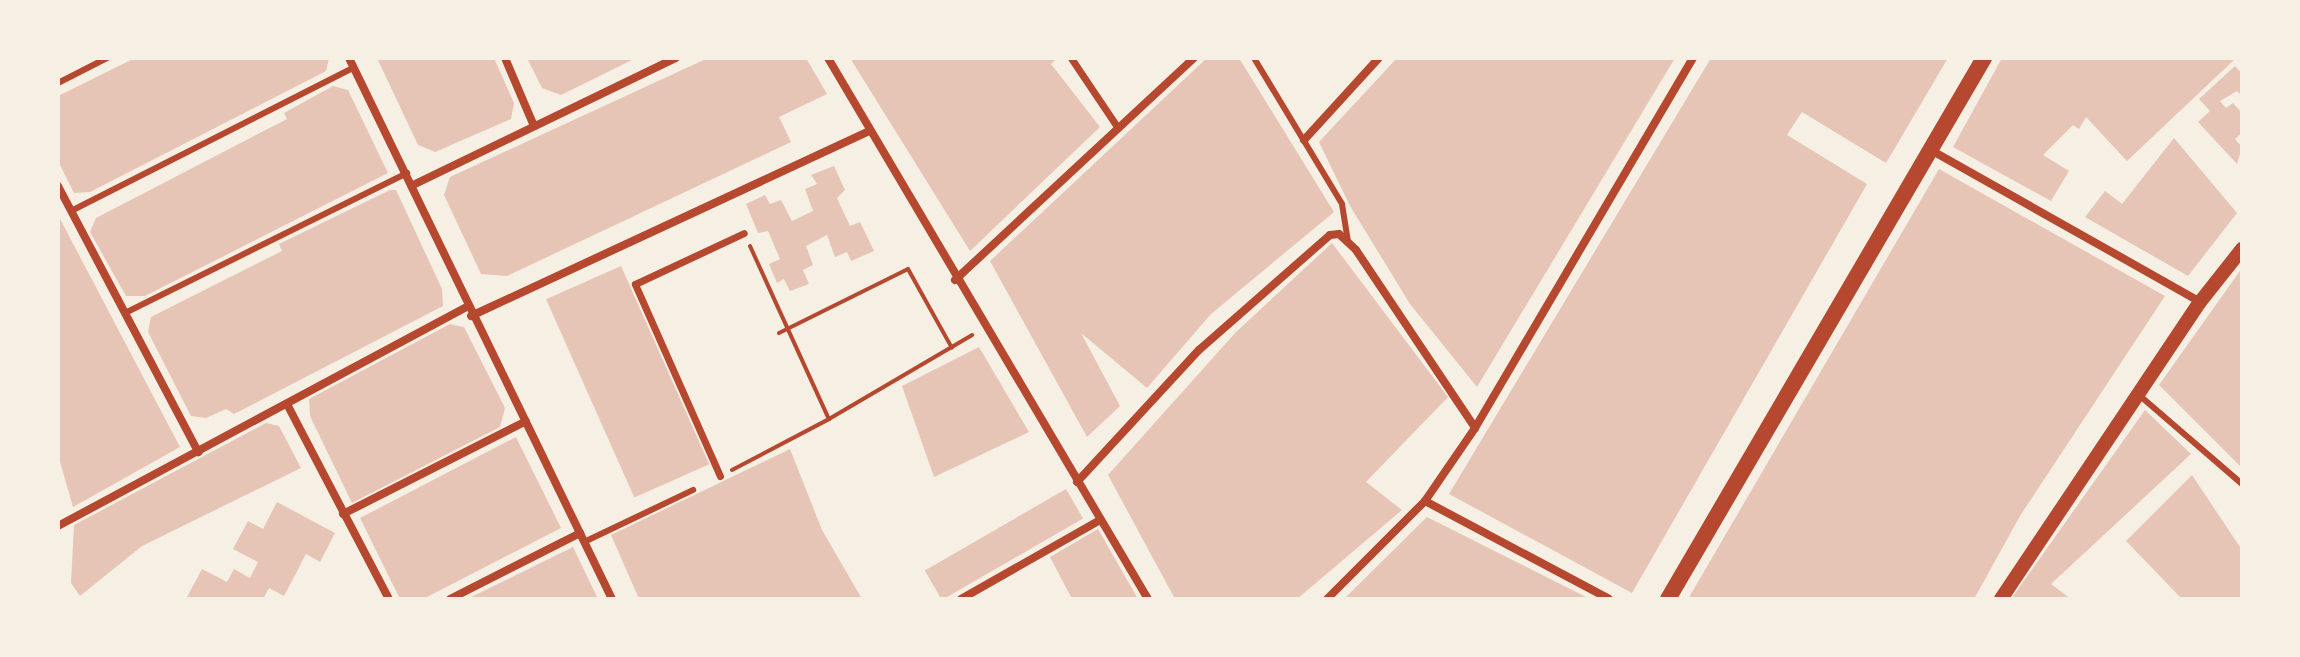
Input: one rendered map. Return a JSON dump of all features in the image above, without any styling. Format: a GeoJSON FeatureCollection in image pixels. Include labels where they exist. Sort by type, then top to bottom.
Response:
{"type":"FeatureCollection","features":[{"type":"Feature","properties":{"kind":"main road"},"geometry":{"type":"LineString","coordinates":[[1668,599],[1984,58]]}},
{"type":"Feature","properties":{"kind":"street"},"geometry":{"type":"LineString","coordinates":[[349,58],[413,185],[466,307],[526,421],[612,599]]}},
{"type":"Feature","properties":{"kind":"street"},"geometry":{"type":"LineString","coordinates":[[505,58],[534,126]]}},
{"type":"Feature","properties":{"kind":"street"},"geometry":{"type":"LineString","coordinates":[[413,185],[663,61],[676,58]]}},
{"type":"Feature","properties":{"kind":"street"},"geometry":{"type":"LineString","coordinates":[[828,58],[955,280],[1148,599]]}},
{"type":"Feature","properties":{"kind":"street"},"geometry":{"type":"LineString","coordinates":[[1071,58],[1118,128]]}},
{"type":"Feature","properties":{"kind":"street"},"geometry":{"type":"LineString","coordinates":[[955,280],[1194,58]]}},
{"type":"Feature","properties":{"kind":"street"},"geometry":{"type":"LineString","coordinates":[[1304,140],[1379,58]]}},
{"type":"Feature","properties":{"kind":"street"},"geometry":{"type":"LineString","coordinates":[[1327,599],[1425,501],[1475,428],[1693,58]]}},
{"type":"Feature","properties":{"kind":"street"},"geometry":{"type":"LineString","coordinates":[[471,316],[870,131]]}},
{"type":"Feature","properties":{"kind":"street"},"geometry":{"type":"LineString","coordinates":[[1929,149],[2200,302]]}},
{"type":"Feature","properties":{"kind":"street"},"geometry":{"type":"LineString","coordinates":[[58,186],[198,452]]}},
{"type":"Feature","properties":{"kind":"street"},"geometry":{"type":"LineString","coordinates":[[722,475],[635,284],[744,233]]}},
{"type":"Feature","properties":{"kind":"street"},"geometry":{"type":"LineString","coordinates":[[1077,482],[1254,298],[1314,247],[1339,234],[1348,240],[1475,428]]}},
{"type":"Feature","properties":{"kind":"street"},"geometry":{"type":"LineString","coordinates":[[2001,599],[2200,302],[2242,249]]}},
{"type":"Feature","properties":{"kind":"street"},"geometry":{"type":"LineString","coordinates":[[58,526],[288,406],[466,307]]}},
{"type":"Feature","properties":{"kind":"street"},"geometry":{"type":"LineString","coordinates":[[288,406],[389,599]]}},
{"type":"Feature","properties":{"kind":"street"},"geometry":{"type":"LineString","coordinates":[[343,514],[526,421]]}},
{"type":"Feature","properties":{"kind":"street"},"geometry":{"type":"LineString","coordinates":[[1425,501],[1609,599]]}},
{"type":"Feature","properties":{"kind":"street"},"geometry":{"type":"LineString","coordinates":[[961,599],[1100,520]]}},
{"type":"Feature","properties":{"kind":"street"},"geometry":{"type":"LineString","coordinates":[[450,599],[582,537]]}},
{"type":"Feature","properties":{"kind":"lane"},"geometry":{"type":"LineString","coordinates":[[58,83],[107,58]]}},
{"type":"Feature","properties":{"kind":"lane"},"geometry":{"type":"LineString","coordinates":[[1254,58],[1342,204],[1348,240]]}},
{"type":"Feature","properties":{"kind":"lane"},"geometry":{"type":"LineString","coordinates":[[71,211],[353,68]]}},
{"type":"Feature","properties":{"kind":"lane"},"geometry":{"type":"LineString","coordinates":[[125,313],[407,173]]}},
{"type":"Feature","properties":{"kind":"lane"},"geometry":{"type":"LineString","coordinates":[[2139,395],[2242,484]]}},
{"type":"Feature","properties":{"kind":"lane"},"geometry":{"type":"LineString","coordinates":[[582,537],[693,490]]}},
{"type":"Feature","properties":{"kind":"path"},"geometry":{"type":"LineString","coordinates":[[744,233],[829,419]]}},
{"type":"Feature","properties":{"kind":"path"},"geometry":{"type":"LineString","coordinates":[[779,333],[908,269],[952,348]]}},
{"type":"Feature","properties":{"kind":"path"},"geometry":{"type":"LineString","coordinates":[[722,475],[829,419],[972,335]]}},
{"type":"Feature","properties":{"kind":"building"},"geometry":{"type":"Polygon","coordinates":[[[135,58],[329,58],[326,71],[90,192],[74,193],[58,161],[58,96],[135,58]]]}},
{"type":"Feature","properties":{"kind":"building"},"geometry":{"type":"Polygon","coordinates":[[[377,58],[494,58],[514,103],[511,119],[435,152],[418,145],[377,58]]]}},
{"type":"Feature","properties":{"kind":"building"},"geometry":{"type":"Polygon","coordinates":[[[527,58],[636,58],[561,95],[542,88],[527,58]]]}},
{"type":"Feature","properties":{"kind":"building"},"geometry":{"type":"Polygon","coordinates":[[[708,58],[806,58],[827,94],[779,117],[791,142],[507,276],[481,274],[444,195],[450,177],[708,58]]]}},
{"type":"Feature","properties":{"kind":"building"},"geometry":{"type":"Polygon","coordinates":[[[850,58],[1057,58],[1051,64],[1100,127],[970,251],[850,58]]]}},
{"type":"Feature","properties":{"kind":"building"},"geometry":{"type":"Polygon","coordinates":[[[1207,58],[1239,58],[1334,212],[1211,314],[1147,388],[1081,333],[1120,406],[1087,437],[990,261],[1207,58]]]}},
{"type":"Feature","properties":{"kind":"building"},"geometry":{"type":"Polygon","coordinates":[[[1397,58],[1675,58],[1477,387],[1410,304],[1350,206],[1319,142],[1397,58]]]}},
{"type":"Feature","properties":{"kind":"building"},"geometry":{"type":"Polygon","coordinates":[[[1711,58],[1948,58],[1886,163],[1802,112],[1787,135],[1867,184],[1632,593],[1449,494],[1711,58]]]}},
{"type":"Feature","properties":{"kind":"building"},"geometry":{"type":"Polygon","coordinates":[[[2002,58],[2236,58],[2127,161],[2086,117],[2079,129],[2073,125],[2043,155],[2069,171],[2051,201],[1953,147],[2002,58]]]}},
{"type":"Feature","properties":{"kind":"building"},"geometry":{"type":"Polygon","coordinates":[[[2235,66],[2242,74],[2242,96],[2237,91],[2220,101],[2226,108],[2233,103],[2242,113],[2242,133],[2235,139],[2242,147],[2237,164],[2198,122],[2210,111],[2199,99],[2235,66]]]}},
{"type":"Feature","properties":{"kind":"building"},"geometry":{"type":"Polygon","coordinates":[[[333,86],[348,90],[388,173],[145,296],[126,296],[90,232],[96,218],[287,119],[284,113],[333,86]]]}},
{"type":"Feature","properties":{"kind":"building"},"geometry":{"type":"Polygon","coordinates":[[[2174,138],[2237,213],[2188,276],[2085,217],[2105,191],[2122,204],[2174,138]]]}},
{"type":"Feature","properties":{"kind":"building"},"geometry":{"type":"Polygon","coordinates":[[[834,166],[845,190],[837,198],[850,226],[860,222],[874,251],[851,261],[847,252],[835,257],[827,235],[806,246],[813,265],[803,270],[809,284],[790,291],[784,279],[777,283],[769,264],[780,259],[768,231],[758,233],[746,204],[765,195],[770,204],[781,200],[792,221],[813,211],[805,189],[817,184],[811,175],[834,166]]]}},
{"type":"Feature","properties":{"kind":"building"},"geometry":{"type":"Polygon","coordinates":[[[1939,169],[2165,296],[2020,516],[1974,599],[1688,599],[1939,169]]]}},
{"type":"Feature","properties":{"kind":"building"},"geometry":{"type":"Polygon","coordinates":[[[390,190],[396,190],[442,289],[443,306],[234,414],[226,409],[206,418],[191,416],[148,332],[151,317],[282,251],[279,244],[390,190]]]}},
{"type":"Feature","properties":{"kind":"building"},"geometry":{"type":"Polygon","coordinates":[[[58,215],[180,447],[73,507],[58,455],[58,215]]]}},
{"type":"Feature","properties":{"kind":"building"},"geometry":{"type":"Polygon","coordinates":[[[1332,243],[1448,397],[1366,482],[1402,510],[1297,599],[1175,599],[1108,475],[1236,332],[1332,243]]]}},
{"type":"Feature","properties":{"kind":"building"},"geometry":{"type":"Polygon","coordinates":[[[621,266],[709,464],[634,498],[546,299],[621,266]]]}},
{"type":"Feature","properties":{"kind":"building"},"geometry":{"type":"Polygon","coordinates":[[[2242,268],[2242,468],[2159,385],[2242,268]]]}},
{"type":"Feature","properties":{"kind":"building"},"geometry":{"type":"Polygon","coordinates":[[[450,324],[464,327],[505,408],[500,427],[352,503],[310,416],[309,399],[450,324]]]}},
{"type":"Feature","properties":{"kind":"building"},"geometry":{"type":"Polygon","coordinates":[[[979,347],[1029,432],[934,477],[902,386],[979,347]]]}},
{"type":"Feature","properties":{"kind":"building"},"geometry":{"type":"Polygon","coordinates":[[[2145,410],[2191,454],[2051,584],[2071,599],[2011,599],[2145,410]]]}},
{"type":"Feature","properties":{"kind":"building"},"geometry":{"type":"Polygon","coordinates":[[[266,423],[279,426],[301,468],[142,546],[80,596],[71,583],[74,525],[266,423]]]}},
{"type":"Feature","properties":{"kind":"building"},"geometry":{"type":"Polygon","coordinates":[[[516,437],[561,528],[423,599],[400,599],[360,518],[516,437]]]}},
{"type":"Feature","properties":{"kind":"building"},"geometry":{"type":"Polygon","coordinates":[[[790,449],[822,530],[862,599],[639,599],[611,535],[790,449]]]}},
{"type":"Feature","properties":{"kind":"building"},"geometry":{"type":"Polygon","coordinates":[[[2192,475],[2242,550],[2242,599],[2182,599],[2126,541],[2192,475]]]}},
{"type":"Feature","properties":{"kind":"building"},"geometry":{"type":"Polygon","coordinates":[[[1066,489],[1083,518],[943,599],[925,570],[1066,489]]]}},
{"type":"Feature","properties":{"kind":"building"},"geometry":{"type":"Polygon","coordinates":[[[277,502],[335,533],[320,562],[306,554],[284,596],[269,588],[263,599],[187,597],[202,569],[227,582],[234,569],[250,578],[258,562],[233,549],[248,521],[263,529],[277,502]]]}},
{"type":"Feature","properties":{"kind":"building"},"geometry":{"type":"Polygon","coordinates":[[[1427,517],[1590,599],[1344,599],[1427,517]]]}},
{"type":"Feature","properties":{"kind":"building"},"geometry":{"type":"Polygon","coordinates":[[[1098,529],[1138,599],[1072,599],[1050,557],[1098,529]]]}},
{"type":"Feature","properties":{"kind":"building"},"geometry":{"type":"Polygon","coordinates":[[[573,547],[598,599],[467,599],[573,547]]]}}]}
